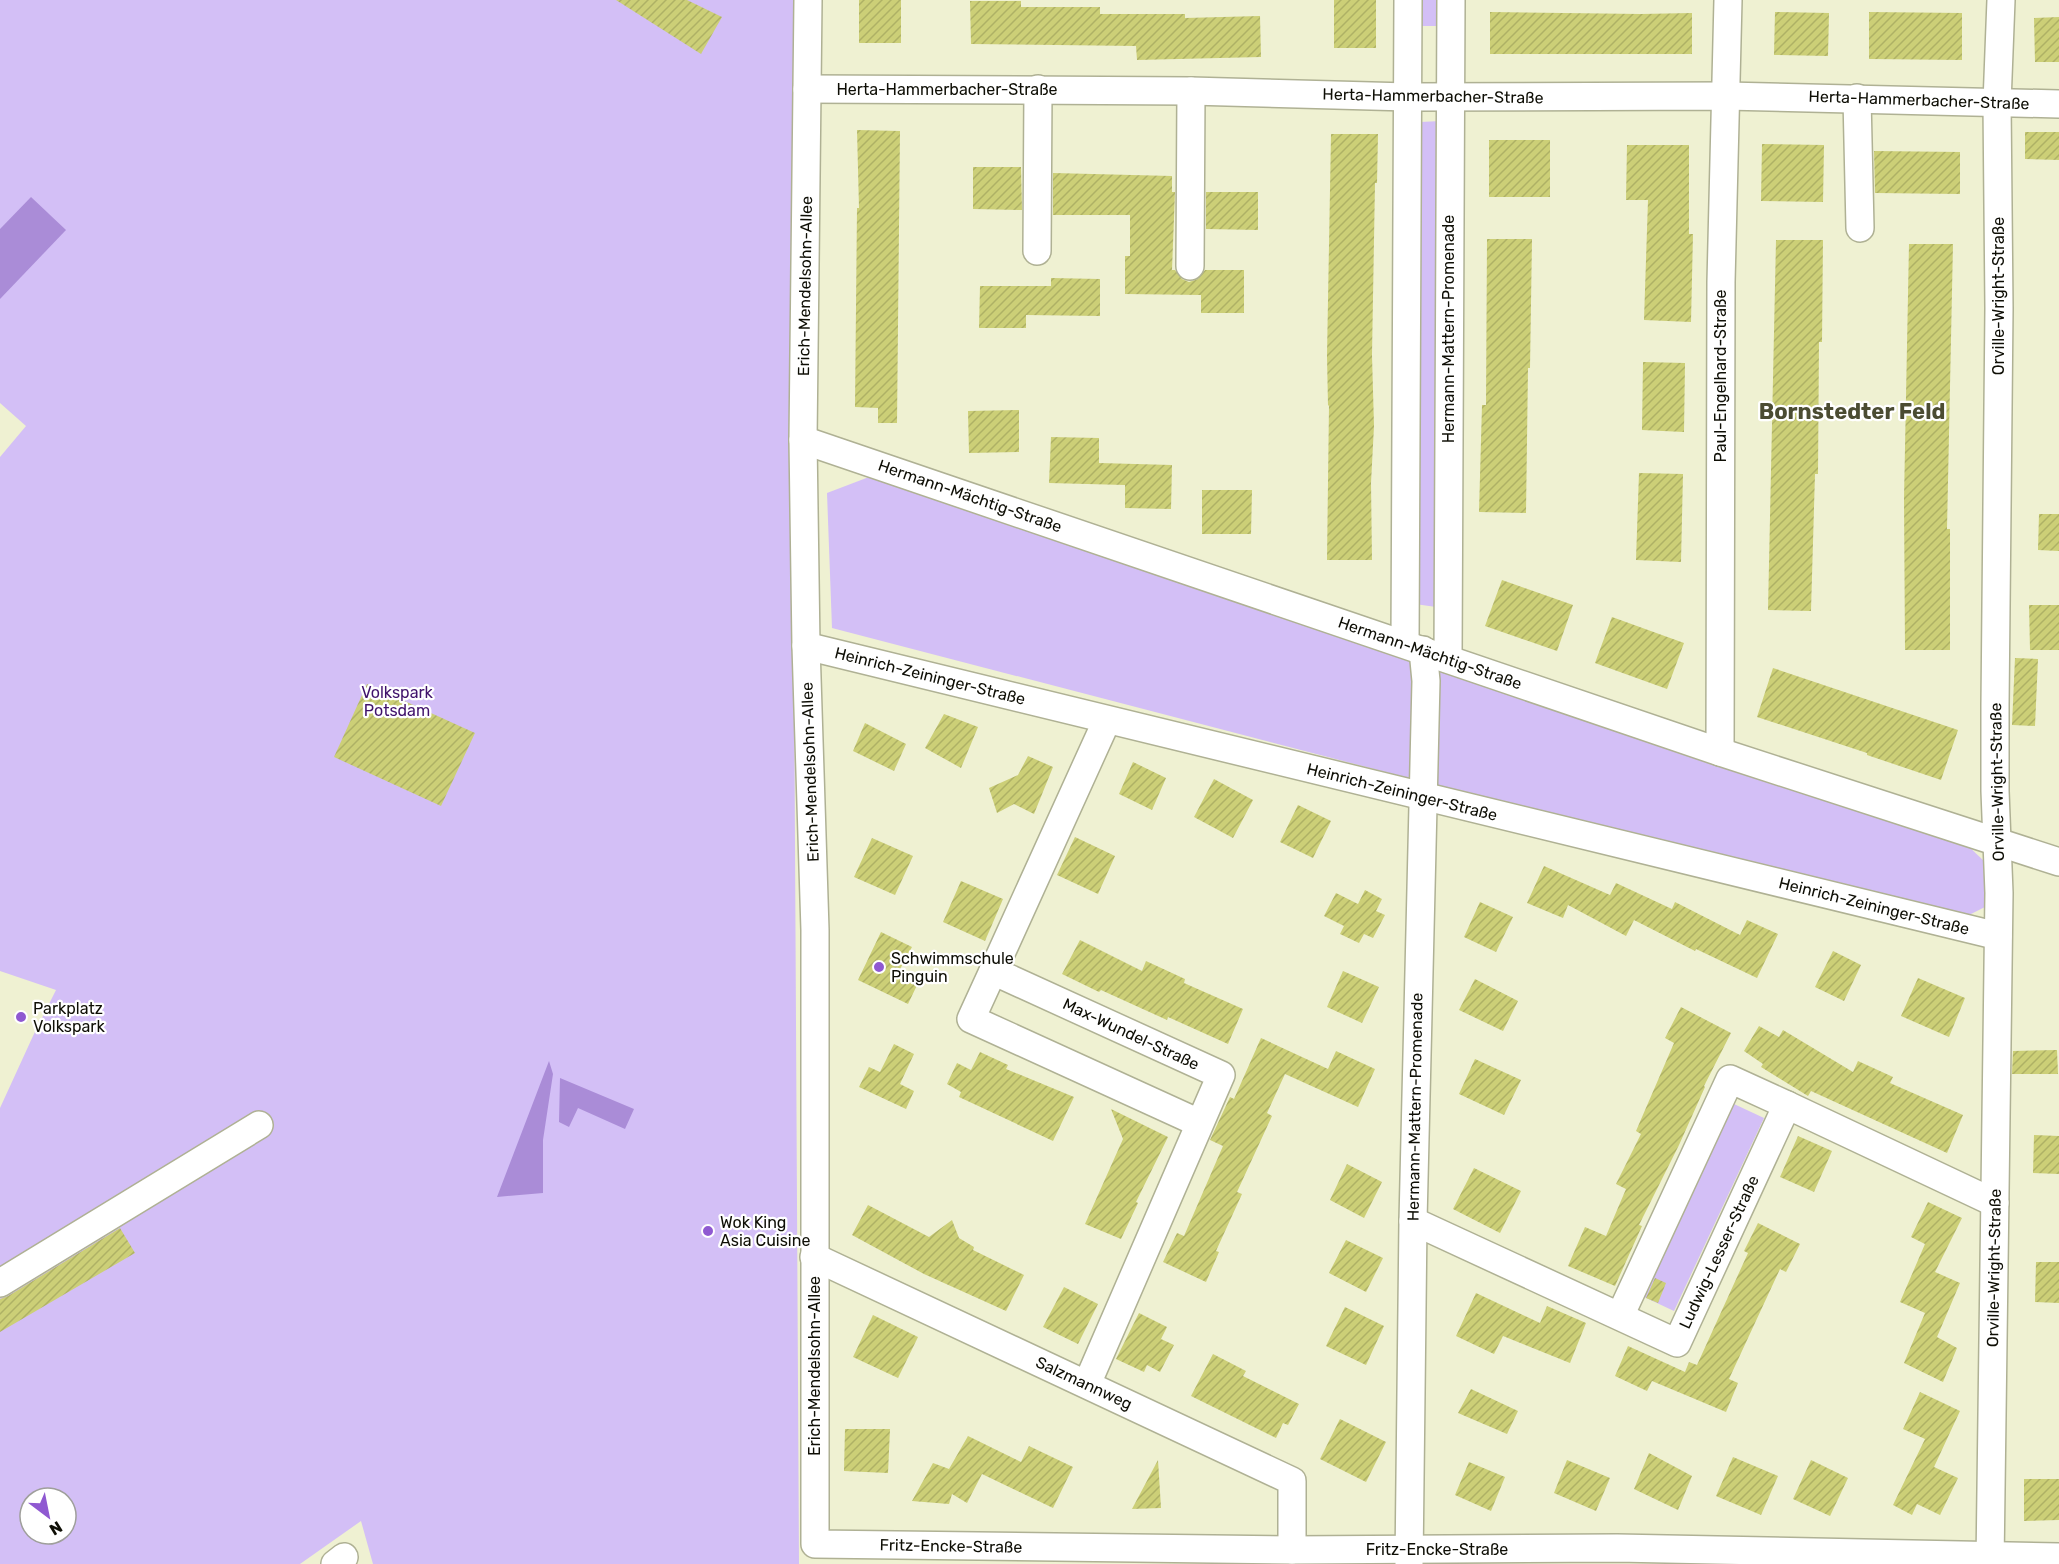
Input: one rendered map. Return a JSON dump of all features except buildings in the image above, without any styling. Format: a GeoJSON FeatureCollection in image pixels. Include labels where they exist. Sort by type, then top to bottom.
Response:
{"type":"FeatureCollection","features":[{"type":"Feature","properties":{"kind":"street","name":"Erich-Mendelsohn-Allee"},"geometry":{"type":"LineString","coordinates":[[808,0],[803,440],[806,646],[815,930],[814,1544]]}},
{"type":"Feature","properties":{"kind":"street","name":"Hermann-Mattern-Promenade"},"geometry":{"type":"LineString","coordinates":[[1408,0],[1408,97],[1426,681],[1413,1221],[1409,1557]]}},
{"type":"Feature","properties":{"kind":"street","name":"Hermann-Mattern-Promenade"},"geometry":{"type":"LineString","coordinates":[[1425,651],[1449,97],[1451,0]]}},
{"type":"Feature","properties":{"kind":"street","name":"Paul-Engelhard-Straße"},"geometry":{"type":"LineString","coordinates":[[1720,752],[1721,282],[1728,0]]}},
{"type":"Feature","properties":{"kind":"street","name":"Orville-Wright-Straße"},"geometry":{"type":"LineString","coordinates":[[1990,1560],[1998,936],[1995,705],[1999,308],[1997,103],[2001,0]]}},
{"type":"Feature","properties":{"kind":"street","name":"Herta-Hammerbacher-Straße"},"geometry":{"type":"LineString","coordinates":[[807,89],[1191,91],[1408,97],[1726,96],[2059,104]]}},
{"type":"Feature","properties":{"kind":"street"},"geometry":{"type":"LineString","coordinates":[[1037,251],[1038,89]]}},
{"type":"Feature","properties":{"kind":"street"},"geometry":{"type":"LineString","coordinates":[[1190,266],[1191,91]]}},
{"type":"Feature","properties":{"kind":"street"},"geometry":{"type":"LineString","coordinates":[[1857,98],[1860,228]]}},
{"type":"Feature","properties":{"kind":"street","name":"Hermann-Mächtig-Straße"},"geometry":{"type":"LineString","coordinates":[[803,440],[1720,752],[2059,862]]}},
{"type":"Feature","properties":{"kind":"street","name":"Heinrich-Zeininger-Straße"},"geometry":{"type":"LineString","coordinates":[[806,646],[1998,936]]}},
{"type":"Feature","properties":{"kind":"street"},"geometry":{"type":"LineString","coordinates":[[1107,720],[971,1019],[1199,1123]]}},
{"type":"Feature","properties":{"kind":"street","name":"Max-Wundel-Straße"},"geometry":{"type":"LineString","coordinates":[[993,971],[1221,1076],[1087,1384]]}},
{"type":"Feature","properties":{"kind":"street"},"geometry":{"type":"LineString","coordinates":[[1620,1316],[1731,1079],[1995,1203]]}},
{"type":"Feature","properties":{"kind":"street","name":"Ludwig-Lesser-Straße"},"geometry":{"type":"LineString","coordinates":[[1413,1221],[1677,1342],[1787,1105]]}},
{"type":"Feature","properties":{"kind":"street"},"geometry":{"type":"LineString","coordinates":[[0,1283],[259,1125]]}},
{"type":"Feature","properties":{"kind":"street","name":"Salzmannweg"},"geometry":{"type":"LineString","coordinates":[[814,1257],[1292,1481],[1292,1550]]}},
{"type":"Feature","properties":{"kind":"street","name":"Fritz-Encke-Straße"},"geometry":{"type":"LineString","coordinates":[[814,1544],[928,1555],[1171,1555],[1292,1550],[1409,1557],[1617,1556],[1990,1560],[2059,1557]]}},
{"type":"Feature","properties":{"kind":"green space","name":"Volkspark Potsdam"},"geometry":{"type":"Polygon","coordinates":[[[0,0],[797,0],[793,483],[799,1564],[373,1564],[361,1521],[300,1564],[0,1564],[0,1108],[56,990],[0,971],[0,457],[26,426],[0,403],[0,0]]]}},
{"type":"Feature","properties":{"kind":"green space"},"geometry":{"type":"Polygon","coordinates":[[[1420,0],[1442,0],[1442,26],[1420,26],[1420,0]]]}},
{"type":"Feature","properties":{"kind":"green space"},"geometry":{"type":"Polygon","coordinates":[[[1441,121],[1436,607],[1415,604],[1420,122],[1441,121]]]}},
{"type":"Feature","properties":{"kind":"green space"},"geometry":{"type":"Polygon","coordinates":[[[869,477],[1965,843],[1985,862],[1987,906],[1967,916],[1397,775],[832,628],[827,493],[869,477]]]}},
{"type":"Feature","properties":{"kind":"green space"},"geometry":{"type":"Polygon","coordinates":[[[1734,1104],[1764,1118],[1674,1311],[1644,1297],[1734,1104]]]}},
{"type":"Feature","properties":{"kind":"shaded area"},"geometry":{"type":"Polygon","coordinates":[[[31,197],[66,230],[0,299],[0,229],[31,197]]]}},
{"type":"Feature","properties":{"kind":"shaded area"},"geometry":{"type":"Polygon","coordinates":[[[549,1061],[553,1074],[543,1140],[543,1193],[497,1197],[549,1061]]]}},
{"type":"Feature","properties":{"kind":"shaded area"},"geometry":{"type":"Polygon","coordinates":[[[560,1078],[634,1109],[625,1129],[578,1108],[569,1127],[559,1122],[560,1078]]]}},
{"type":"Feature","properties":{"kind":"place","name":"Schwimmschule Pinguin"},"geometry":{"type":"Point","coordinates":[879,967]}},
{"type":"Feature","properties":{"kind":"place","name":"Parkplatz Volkspark"},"geometry":{"type":"Point","coordinates":[21,1017]}},
{"type":"Feature","properties":{"kind":"place","name":"Wok King Asia Cuisine"},"geometry":{"type":"Point","coordinates":[708,1231]}},
{"type":"Feature","properties":{"kind":"district","name":"Bornstedter Feld"},"geometry":{"type":"Point","coordinates":[1852,411]}}]}
